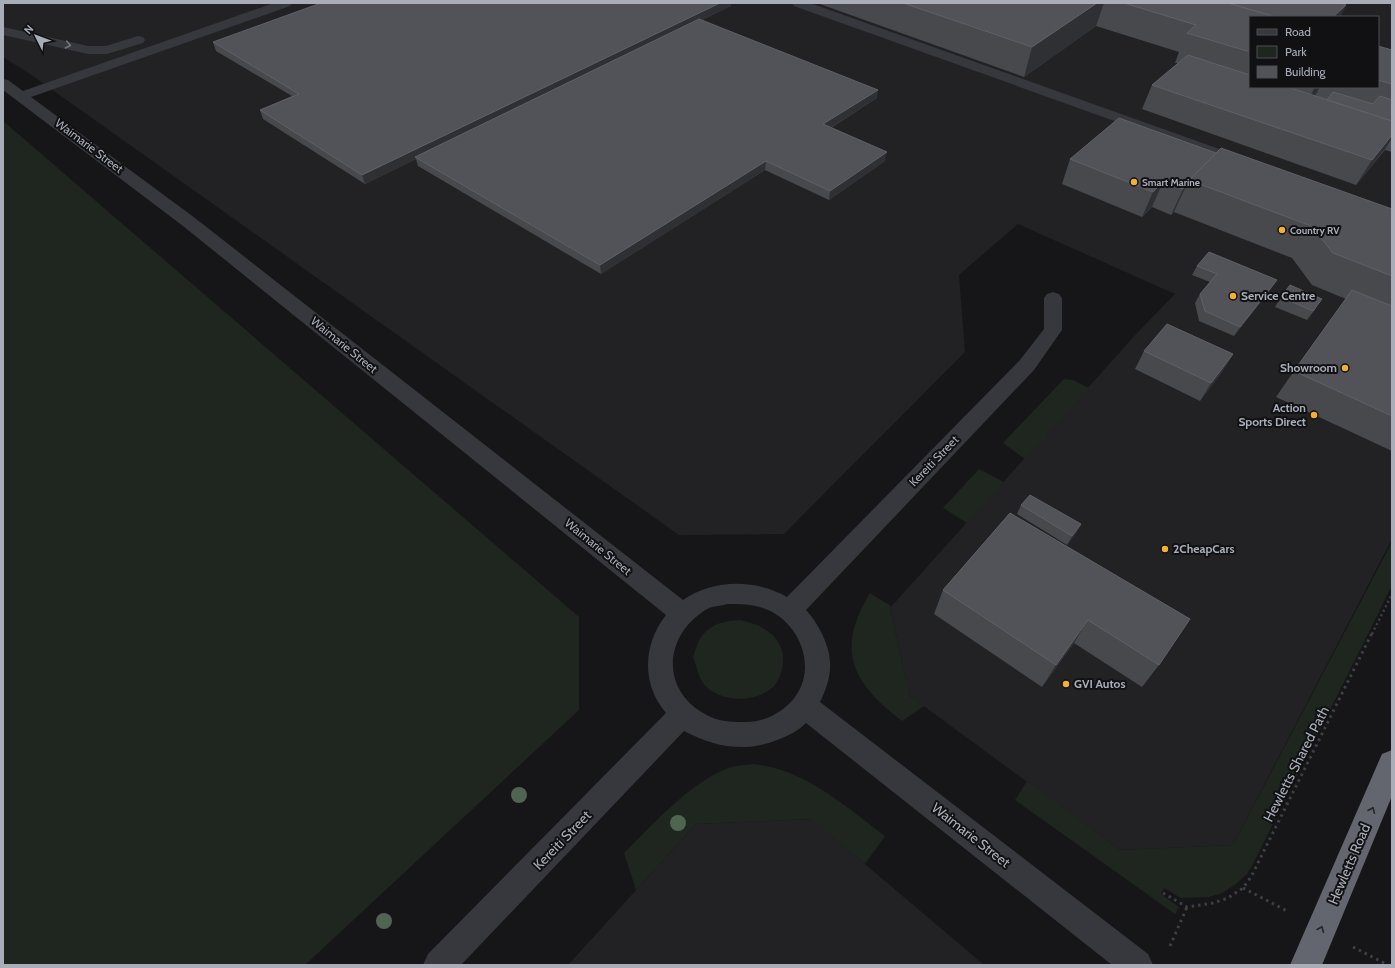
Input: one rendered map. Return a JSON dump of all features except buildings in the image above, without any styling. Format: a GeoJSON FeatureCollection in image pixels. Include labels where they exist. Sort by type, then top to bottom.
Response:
{"type":"FeatureCollection","features":[{"type":"Feature","properties":{"kind":"highway","name":"Hewletts Road"},"geometry":{"type":"LineString","coordinates":[[1306,965],[1392,763]]}},
{"type":"Feature","properties":{"kind":"street"},"geometry":{"type":"LineString","coordinates":[[22,96],[286,3]]}},
{"type":"Feature","properties":{"kind":"street"},"geometry":{"type":"LineString","coordinates":[[798,3],[1258,167]]}},
{"type":"Feature","properties":{"kind":"street"},"geometry":{"type":"LineString","coordinates":[[3,31],[88,50],[107,50],[148,36]]}},
{"type":"Feature","properties":{"kind":"street","name":"Waimarie Street"},"geometry":{"type":"LineString","coordinates":[[3,83],[189,222],[682,613]]}},
{"type":"Feature","properties":{"kind":"street","name":"Kereiti Street"},"geometry":{"type":"LineString","coordinates":[[789,611],[1027,365],[1053,330],[1053,298]]}},
{"type":"Feature","properties":{"kind":"street"},"geometry":{"type":"LineString","coordinates":[[727,594],[752,594],[776,602],[789,611],[796,617],[811,636],[818,659],[816,684],[805,706],[789,720],[769,731],[747,735],[724,734],[702,726],[683,714],[668,696],[660,674],[660,652],[667,631],[682,613],[702,600],[727,594]]}},
{"type":"Feature","properties":{"kind":"street","name":"Waimarie Street"},"geometry":{"type":"LineString","coordinates":[[805,706],[1138,965]]}},
{"type":"Feature","properties":{"kind":"street","name":"Kereiti Street"},"geometry":{"type":"LineString","coordinates":[[439,965],[683,714]]}},
{"type":"Feature","properties":{"kind":"path","name":"Hewletts Shared Path"},"geometry":{"type":"LineString","coordinates":[[1187,907],[1213,903],[1228,898],[1243,888],[1251,877],[1392,594]]}},
{"type":"Feature","properties":{"kind":"path"},"geometry":{"type":"LineString","coordinates":[[1162,893],[1187,907],[1168,951]]}},
{"type":"Feature","properties":{"kind":"shaded area"},"geometry":{"type":"Polygon","coordinates":[[[3,3],[1392,3],[1392,539],[1233,845],[1120,850],[910,696],[890,608],[1138,332],[1175,294],[1018,224],[959,275],[965,352],[784,534],[679,535],[30,74],[3,57],[3,3]]]}},
{"type":"Feature","properties":{"kind":"shaded area"},"geometry":{"type":"Polygon","coordinates":[[[812,819],[984,965],[568,965],[696,824],[812,819]]]}},
{"type":"Feature","properties":{"kind":"green space"},"geometry":{"type":"Polygon","coordinates":[[[3,121],[579,617],[579,710],[305,965],[3,965],[3,121]]]}},
{"type":"Feature","properties":{"kind":"green space"},"geometry":{"type":"Polygon","coordinates":[[[1064,379],[1073,380],[1089,388],[1025,459],[1003,443],[1064,379]]]}},
{"type":"Feature","properties":{"kind":"green space"},"geometry":{"type":"Polygon","coordinates":[[[979,469],[1004,482],[967,523],[943,508],[979,469]]]}},
{"type":"Feature","properties":{"kind":"green space"},"geometry":{"type":"Polygon","coordinates":[[[1392,542],[1392,585],[1252,866],[1247,874],[1236,884],[1222,893],[1209,897],[1181,898],[1164,888],[1161,894],[1179,907],[1175,914],[1015,800],[1027,781],[1120,850],[1233,845],[1392,542]]]}},
{"type":"Feature","properties":{"kind":"green space"},"geometry":{"type":"Polygon","coordinates":[[[870,593],[891,606],[890,608],[910,696],[924,706],[902,721],[871,693],[861,679],[854,664],[852,649],[853,632],[859,613],[870,593]]]}},
{"type":"Feature","properties":{"kind":"green space"},"geometry":{"type":"Polygon","coordinates":[[[740,620],[750,622],[766,630],[773,636],[782,650],[783,659],[781,674],[772,688],[756,696],[736,699],[710,690],[701,680],[693,657],[699,641],[708,630],[723,622],[740,620]]]}},
{"type":"Feature","properties":{"kind":"green space"},"geometry":{"type":"Polygon","coordinates":[[[753,764],[772,767],[807,781],[839,801],[885,836],[865,864],[811,819],[696,824],[636,890],[624,853],[675,803],[705,780],[720,771],[735,766],[753,764]]]}},
{"type":"Feature","properties":{"kind":"place","name":"Smart Marine"},"geometry":{"type":"Point","coordinates":[1134,182]}},
{"type":"Feature","properties":{"kind":"place","name":"Country RV"},"geometry":{"type":"Point","coordinates":[1282,230]}},
{"type":"Feature","properties":{"kind":"place","name":"Service Centre"},"geometry":{"type":"Point","coordinates":[1233,296]}},
{"type":"Feature","properties":{"kind":"place","name":"Showroom"},"geometry":{"type":"Point","coordinates":[1345,368]}},
{"type":"Feature","properties":{"kind":"place","name":"Action Sports Direct"},"geometry":{"type":"Point","coordinates":[1314,415]}},
{"type":"Feature","properties":{"kind":"place","name":"2CheapCars"},"geometry":{"type":"Point","coordinates":[1165,549]}},
{"type":"Feature","properties":{"kind":"place","name":"GVI Autos"},"geometry":{"type":"Point","coordinates":[1066,684]}}]}
